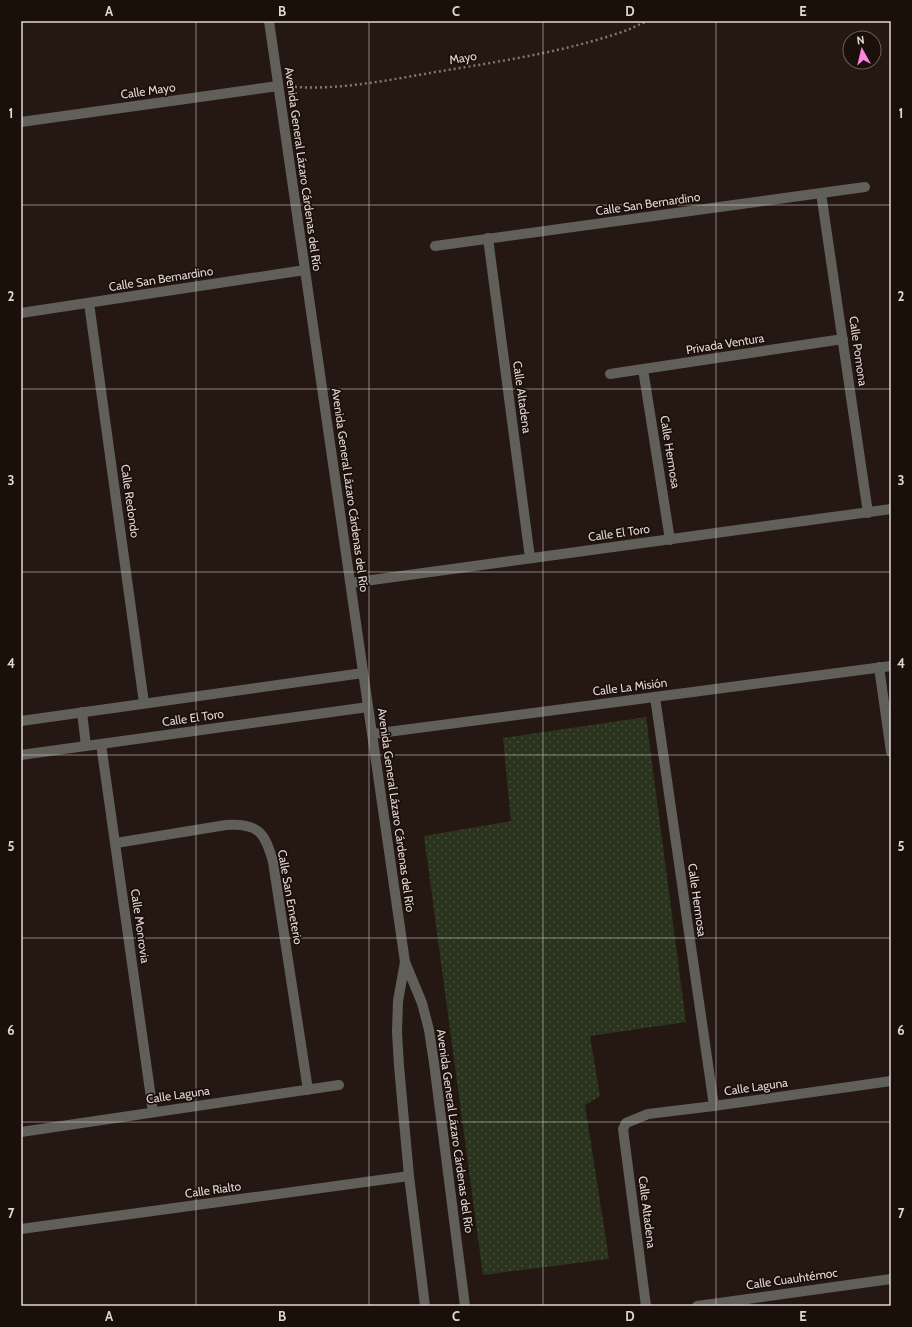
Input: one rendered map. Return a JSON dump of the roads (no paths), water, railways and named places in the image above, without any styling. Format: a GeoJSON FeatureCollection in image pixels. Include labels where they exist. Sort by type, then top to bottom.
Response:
{"type":"FeatureCollection","features":[{"type":"Feature","properties":{"kind":"street","name":"Avenida General Lázaro Cárdenas del Río"},"geometry":{"type":"LineString","coordinates":[[269,21],[405,962],[422,1003],[429,1030],[465,1306]]}},
{"type":"Feature","properties":{"kind":"street","name":"Calle Mayo"},"geometry":{"type":"LineString","coordinates":[[21,122],[278,86]]}},
{"type":"Feature","properties":{"kind":"street","name":"Calle San Bernardino"},"geometry":{"type":"LineString","coordinates":[[435,246],[865,187]]}},
{"type":"Feature","properties":{"kind":"street","name":"Calle Pomona"},"geometry":{"type":"LineString","coordinates":[[822,193],[868,512]]}},
{"type":"Feature","properties":{"kind":"street","name":"Calle Altadena"},"geometry":{"type":"LineString","coordinates":[[488,238],[530,558]]}},
{"type":"Feature","properties":{"kind":"street","name":"Calle San Bernardino"},"geometry":{"type":"LineString","coordinates":[[21,314],[305,270]]}},
{"type":"Feature","properties":{"kind":"street","name":"Calle Redondo"},"geometry":{"type":"LineString","coordinates":[[89,303],[144,704]]}},
{"type":"Feature","properties":{"kind":"street","name":"Privada Ventura"},"geometry":{"type":"LineString","coordinates":[[610,374],[843,339]]}},
{"type":"Feature","properties":{"kind":"street","name":"Calle Hermosa"},"geometry":{"type":"LineString","coordinates":[[644,369],[670,540]]}},
{"type":"Feature","properties":{"kind":"street","name":"Calle El Toro"},"geometry":{"type":"LineString","coordinates":[[350,583],[891,509]]}},
{"type":"Feature","properties":{"kind":"street","name":"Calle La Misión"},"geometry":{"type":"LineString","coordinates":[[372,734],[891,666]]}},
{"type":"Feature","properties":{"kind":"street"},"geometry":{"type":"LineString","coordinates":[[879,667],[891,752]]}},
{"type":"Feature","properties":{"kind":"street","name":"Calle El Toro"},"geometry":{"type":"LineString","coordinates":[[21,721],[363,673]]}},
{"type":"Feature","properties":{"kind":"street","name":"Calle Hermosa"},"geometry":{"type":"LineString","coordinates":[[655,697],[714,1106]]}},
{"type":"Feature","properties":{"kind":"street","name":"Calle El Toro"},"geometry":{"type":"LineString","coordinates":[[21,755],[368,706]]}},
{"type":"Feature","properties":{"kind":"street"},"geometry":{"type":"LineString","coordinates":[[82,712],[86,746]]}},
{"type":"Feature","properties":{"kind":"street","name":"Calle Monrovia"},"geometry":{"type":"LineString","coordinates":[[101,744],[153,1112]]}},
{"type":"Feature","properties":{"kind":"street","name":"Calle San Emeterio"},"geometry":{"type":"LineString","coordinates":[[116,843],[240,824],[251,827],[262,834],[268,845],[273,862],[308,1090]]}},
{"type":"Feature","properties":{"kind":"street","name":"Avenida General Lázaro Cárdenas del Río"},"geometry":{"type":"LineString","coordinates":[[405,962],[398,1000],[397,1032],[409,1176],[425,1306]]}},
{"type":"Feature","properties":{"kind":"street","name":"Calle Laguna"},"geometry":{"type":"LineString","coordinates":[[626,1123],[648,1114],[891,1081]]}},
{"type":"Feature","properties":{"kind":"street","name":"Calle Laguna"},"geometry":{"type":"LineString","coordinates":[[21,1132],[339,1085]]}},
{"type":"Feature","properties":{"kind":"street","name":"Calle Altadena"},"geometry":{"type":"LineString","coordinates":[[626,1123],[623,1129],[646,1306]]}},
{"type":"Feature","properties":{"kind":"street","name":"Calle Rialto"},"geometry":{"type":"LineString","coordinates":[[21,1229],[409,1176]]}},
{"type":"Feature","properties":{"kind":"street","name":"Calle Cuauhtémoc"},"geometry":{"type":"LineString","coordinates":[[697,1306],[891,1279]]}}]}
